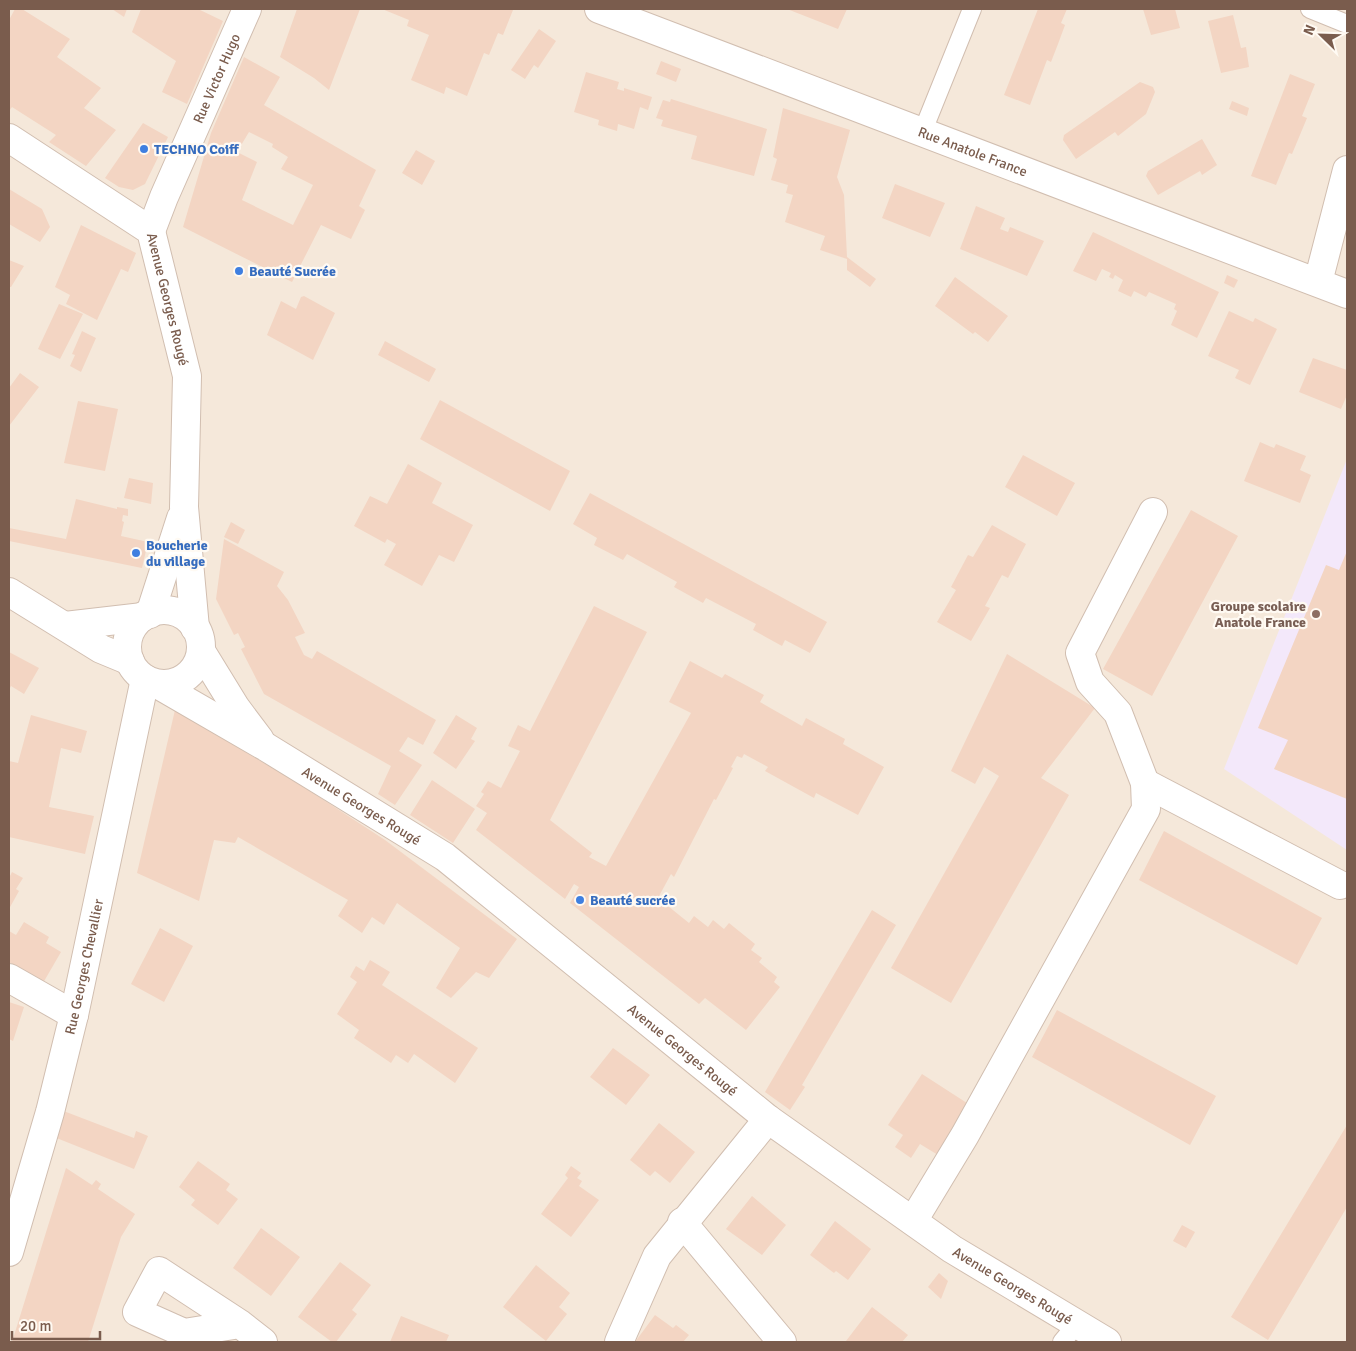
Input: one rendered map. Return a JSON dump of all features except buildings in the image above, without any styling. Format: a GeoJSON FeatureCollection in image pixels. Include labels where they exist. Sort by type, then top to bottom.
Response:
{"type":"FeatureCollection","features":[{"type":"Feature","properties":{"kind":"street","name":"Rue Victor Hugo"},"geometry":{"type":"LineString","coordinates":[[151,231],[247,9]]}},
{"type":"Feature","properties":{"kind":"street","name":"Rue Anatole France"},"geometry":{"type":"LineString","coordinates":[[599,9],[1347,294]]}},
{"type":"Feature","properties":{"kind":"street","name":"Avenue Georges Rougé"},"geometry":{"type":"LineString","coordinates":[[9,138],[151,231],[187,376],[184,507],[198,640],[236,708],[266,747]]}},
{"type":"Feature","properties":{"kind":"street"},"geometry":{"type":"LineString","coordinates":[[1318,282],[1347,170]]}},
{"type":"Feature","properties":{"kind":"street","name":"Avenue Georges Rougé"},"geometry":{"type":"LineString","coordinates":[[146,616],[184,507]]}},
{"type":"Feature","properties":{"kind":"street"},"geometry":{"type":"LineString","coordinates":[[913,1221],[965,1135],[1146,809],[1145,783],[1118,713],[1090,682],[1080,653],[1153,512]]}},
{"type":"Feature","properties":{"kind":"street","name":"Avenue Georges Rougé"},"geometry":{"type":"LineString","coordinates":[[9,592],[445,857],[768,1118],[1069,1333],[1107,1342]]}},
{"type":"Feature","properties":{"kind":"street"},"geometry":{"type":"LineString","coordinates":[[65,626],[146,616],[165,611],[177,613],[188,619],[198,640],[197,663],[190,673],[180,680],[169,684],[144,675],[127,649],[129,637],[134,626],[146,616]]}},
{"type":"Feature","properties":{"kind":"street","name":"Rue Georges Chevallier"},"geometry":{"type":"LineString","coordinates":[[9,1252],[50,1112],[74,1014],[144,675]]}},
{"type":"Feature","properties":{"kind":"street"},"geometry":{"type":"LineString","coordinates":[[1145,783],[1340,885]]}},
{"type":"Feature","properties":{"kind":"street"},"geometry":{"type":"LineString","coordinates":[[9,978],[74,1014]]}},
{"type":"Feature","properties":{"kind":"street"},"geometry":{"type":"LineString","coordinates":[[619,1342],[657,1256],[682,1222],[768,1118]]}},
{"type":"Feature","properties":{"kind":"street"},"geometry":{"type":"LineString","coordinates":[[682,1222],[782,1342]]}},
{"type":"Feature","properties":{"kind":"street"},"geometry":{"type":"LineString","coordinates":[[240,1324],[263,1342]]}},
{"type":"Feature","properties":{"kind":"lane"},"geometry":{"type":"LineString","coordinates":[[922,133],[972,9]]}},
{"type":"Feature","properties":{"kind":"lane"},"geometry":{"type":"LineString","coordinates":[[1310,9],[1347,24]]}},
{"type":"Feature","properties":{"kind":"shaded area"},"geometry":{"type":"Polygon","coordinates":[[[9,9],[1347,9],[1347,1342],[9,1342],[9,9]]]}},
{"type":"Feature","properties":{"kind":"shaded area","name":"Groupe scolaire Anatole France"},"geometry":{"type":"Polygon","coordinates":[[[1347,459],[1347,850],[1224,769],[1347,459]]]}},
{"type":"Feature","properties":{"kind":"place","name":"TECHNO Coiff"},"geometry":{"type":"Point","coordinates":[144,149]}},
{"type":"Feature","properties":{"kind":"place","name":"Beauté Sucrée"},"geometry":{"type":"Point","coordinates":[239,271]}},
{"type":"Feature","properties":{"kind":"place","name":"Boucherie du village"},"geometry":{"type":"Point","coordinates":[136,553]}},
{"type":"Feature","properties":{"kind":"place","name":"Groupe scolaire Anatole France"},"geometry":{"type":"Point","coordinates":[1316,614]}},
{"type":"Feature","properties":{"kind":"place","name":"Beauté sucrée"},"geometry":{"type":"Point","coordinates":[580,900]}}]}
